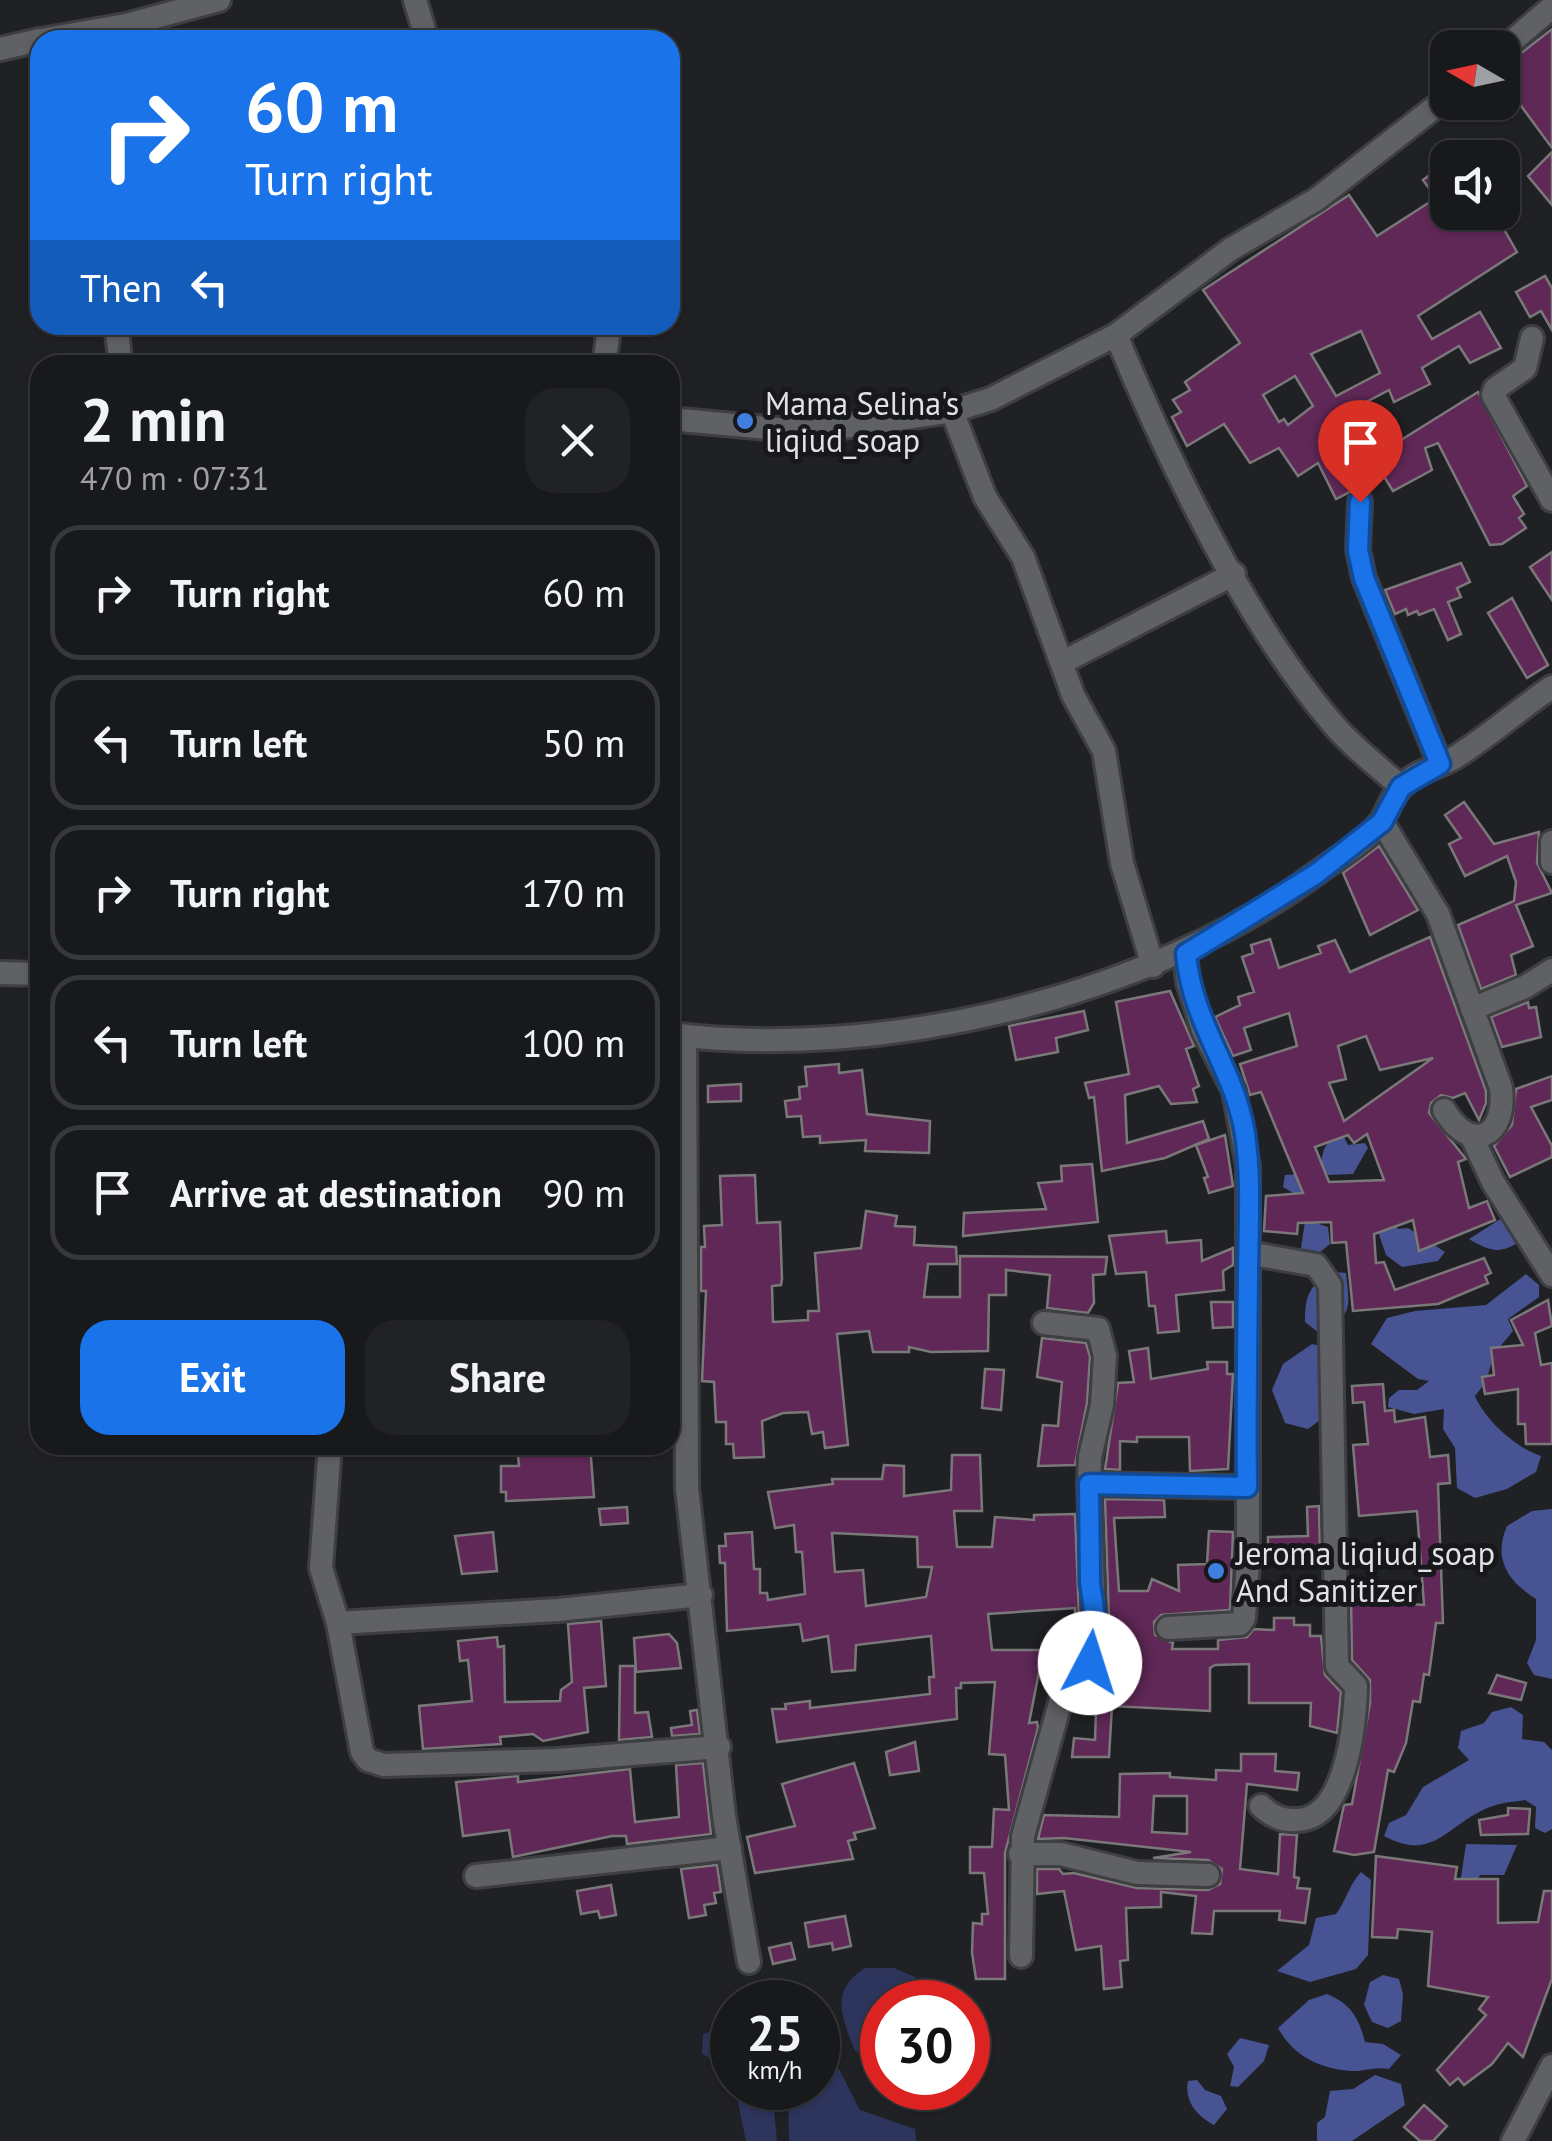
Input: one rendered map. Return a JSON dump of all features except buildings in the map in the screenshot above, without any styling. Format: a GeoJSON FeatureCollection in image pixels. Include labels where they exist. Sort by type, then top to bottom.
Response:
{"type":"FeatureCollection","features":[{"type":"Feature","properties":{"kind":"street"},"geometry":{"type":"LineString","coordinates":[[99,30],[219,0]]}},
{"type":"Feature","properties":{"kind":"street"},"geometry":{"type":"LineString","coordinates":[[415,0],[423,30]]}},
{"type":"Feature","properties":{"kind":"street"},"geometry":{"type":"LineString","coordinates":[[1520,35],[1552,8]]}},
{"type":"Feature","properties":{"kind":"street"},"geometry":{"type":"LineString","coordinates":[[0,49],[30,43]]}},
{"type":"Feature","properties":{"kind":"street"},"geometry":{"type":"LineString","coordinates":[[680,420],[786,433],[952,411],[991,399],[1116,335],[1231,249],[1318,199],[1430,111]]}},
{"type":"Feature","properties":{"kind":"street"},"geometry":{"type":"LineString","coordinates":[[1116,335],[1160,440],[1234,574],[1334,726],[1401,787]]}},
{"type":"Feature","properties":{"kind":"street"},"geometry":{"type":"LineString","coordinates":[[1532,338],[1525,368],[1495,389],[1494,396],[1552,500]]}},
{"type":"Feature","properties":{"kind":"street"},"geometry":{"type":"LineString","coordinates":[[952,411],[986,497],[1023,557],[1074,695],[1104,751],[1122,863],[1153,966]]}},
{"type":"Feature","properties":{"kind":"street"},"geometry":{"type":"LineString","coordinates":[[1360,502],[1358,550],[1364,578],[1440,764]]}},
{"type":"Feature","properties":{"kind":"street"},"geometry":{"type":"LineString","coordinates":[[1063,662],[1234,574]]}},
{"type":"Feature","properties":{"kind":"street"},"geometry":{"type":"LineString","coordinates":[[680,1035],[772,1040],[893,1035],[1186,954],[1316,874],[1382,822],[1401,787],[1552,686]]}},
{"type":"Feature","properties":{"kind":"street"},"geometry":{"type":"LineString","coordinates":[[1382,822],[1438,914],[1501,1088],[1504,1109],[1498,1125],[1472,1137]]}},
{"type":"Feature","properties":{"kind":"street"},"geometry":{"type":"LineString","coordinates":[[1552,842],[1552,862]]}},
{"type":"Feature","properties":{"kind":"street"},"geometry":{"type":"LineString","coordinates":[[1168,1628],[1222,1627],[1240,1624],[1244,1618],[1250,1196],[1244,1130],[1234,1092],[1203,1030],[1188,982],[1186,954]]}},
{"type":"Feature","properties":{"kind":"street"},"geometry":{"type":"LineString","coordinates":[[1472,1009],[1525,987],[1552,970]]}},
{"type":"Feature","properties":{"kind":"street"},"geometry":{"type":"LineString","coordinates":[[0,973],[30,974]]}},
{"type":"Feature","properties":{"kind":"street"},"geometry":{"type":"LineString","coordinates":[[1444,1110],[1457,1130],[1472,1137],[1493,1182],[1552,1275]]}},
{"type":"Feature","properties":{"kind":"street"},"geometry":{"type":"LineString","coordinates":[[1248,1253],[1316,1264],[1330,1285],[1337,1666],[1356,1686],[1354,1731],[1337,1788],[1320,1811],[1305,1820],[1288,1820],[1261,1806]]}},
{"type":"Feature","properties":{"kind":"street"},"geometry":{"type":"LineString","coordinates":[[1021,1956],[1020,1854],[1067,1678],[1090,1663],[1095,1646],[1089,1484],[1090,1457],[1102,1406],[1105,1356],[1098,1329],[1044,1323]]}},
{"type":"Feature","properties":{"kind":"street"},"geometry":{"type":"LineString","coordinates":[[680,1414],[730,1848],[749,1962]]}},
{"type":"Feature","properties":{"kind":"street"},"geometry":{"type":"LineString","coordinates":[[329,1455],[321,1568],[338,1622],[362,1752],[375,1764],[557,1760],[719,1747]]}},
{"type":"Feature","properties":{"kind":"street"},"geometry":{"type":"LineString","coordinates":[[1089,1484],[1247,1487]]}},
{"type":"Feature","properties":{"kind":"street"},"geometry":{"type":"LineString","coordinates":[[338,1622],[558,1610],[702,1595]]}},
{"type":"Feature","properties":{"kind":"street"},"geometry":{"type":"LineString","coordinates":[[476,1876],[730,1848]]}},
{"type":"Feature","properties":{"kind":"street"},"geometry":{"type":"LineString","coordinates":[[1020,1854],[1060,1854],[1137,1872],[1208,1875]]}},
{"type":"Feature","properties":{"kind":"street"},"geometry":{"type":"LineString","coordinates":[[1513,2141],[1552,2066]]}},
{"type":"Feature","properties":{"kind":"shaded area"},"geometry":{"type":"Polygon","coordinates":[[[1335,1132],[1342,1133],[1348,1145],[1365,1143],[1368,1148],[1353,1174],[1328,1175],[1319,1168],[1324,1149],[1335,1132]]]}},
{"type":"Feature","properties":{"kind":"shaded area"},"geometry":{"type":"Polygon","coordinates":[[[1314,1173],[1314,1222],[1328,1227],[1330,1244],[1314,1257],[1300,1255],[1305,1221],[1298,1196],[1283,1187],[1285,1175],[1314,1173]]]}},
{"type":"Feature","properties":{"kind":"shaded area"},"geometry":{"type":"Polygon","coordinates":[[[1383,1202],[1398,1229],[1408,1228],[1445,1252],[1438,1261],[1402,1267],[1386,1255],[1373,1217],[1383,1202]]]}},
{"type":"Feature","properties":{"kind":"shaded area"},"geometry":{"type":"Polygon","coordinates":[[[1521,1216],[1520,1241],[1507,1248],[1489,1249],[1469,1239],[1502,1218],[1521,1216]]]}},
{"type":"Feature","properties":{"kind":"shaded area"},"geometry":{"type":"Polygon","coordinates":[[[1335,1272],[1346,1273],[1347,1310],[1319,1333],[1305,1322],[1306,1305],[1314,1286],[1335,1272]]]}},
{"type":"Feature","properties":{"kind":"shaded area"},"geometry":{"type":"Polygon","coordinates":[[[1526,1274],[1539,1285],[1539,1297],[1508,1319],[1513,1331],[1494,1354],[1486,1382],[1475,1396],[1502,1432],[1541,1456],[1536,1472],[1507,1489],[1475,1498],[1457,1488],[1455,1448],[1443,1429],[1444,1409],[1414,1414],[1388,1407],[1389,1398],[1399,1390],[1417,1390],[1429,1381],[1418,1379],[1371,1344],[1387,1318],[1415,1311],[1486,1305],[1526,1274]]]}},
{"type":"Feature","properties":{"kind":"shaded area"},"geometry":{"type":"Polygon","coordinates":[[[1312,1344],[1325,1347],[1324,1417],[1308,1429],[1285,1423],[1272,1390],[1283,1364],[1312,1344]]]}},
{"type":"Feature","properties":{"kind":"shaded area"},"geometry":{"type":"Polygon","coordinates":[[[1552,1509],[1552,1679],[1534,1675],[1527,1663],[1536,1640],[1536,1599],[1510,1576],[1502,1548],[1507,1526],[1532,1511],[1552,1509]]]}},
{"type":"Feature","properties":{"kind":"shaded area"},"geometry":{"type":"Polygon","coordinates":[[[1511,1707],[1523,1715],[1522,1739],[1544,1742],[1552,1750],[1552,1829],[1545,1833],[1535,1828],[1536,1807],[1525,1800],[1478,1813],[1429,1843],[1402,1843],[1384,1836],[1389,1823],[1406,1815],[1423,1787],[1469,1760],[1458,1748],[1461,1731],[1484,1723],[1492,1712],[1511,1707]]]}},
{"type":"Feature","properties":{"kind":"shaded area"},"geometry":{"type":"Polygon","coordinates":[[[1466,1844],[1517,1845],[1504,1875],[1480,1875],[1472,1893],[1459,1891],[1466,1844]]]}},
{"type":"Feature","properties":{"kind":"shaded area"},"geometry":{"type":"Polygon","coordinates":[[[1361,1872],[1371,1880],[1368,1955],[1356,1969],[1310,1982],[1277,1971],[1309,1945],[1316,1918],[1336,1914],[1361,1872]]]}},
{"type":"Feature","properties":{"kind":"shaded area"},"geometry":{"type":"Polygon","coordinates":[[[865,1968],[894,1968],[915,1977],[860,1980],[860,2053],[855,2051],[842,2005],[846,1986],[865,1968]]]}},
{"type":"Feature","properties":{"kind":"shaded area"},"geometry":{"type":"Polygon","coordinates":[[[1383,1975],[1399,1979],[1403,1994],[1401,2021],[1388,2028],[1372,2022],[1364,2005],[1370,1982],[1383,1975]]]}},
{"type":"Feature","properties":{"kind":"shaded area"},"geometry":{"type":"Polygon","coordinates":[[[1327,1994],[1353,2013],[1365,2042],[1383,2044],[1401,2055],[1389,2069],[1350,2071],[1327,2067],[1299,2053],[1284,2037],[1278,2028],[1309,2000],[1327,1994]]]}},
{"type":"Feature","properties":{"kind":"shaded area"},"geometry":{"type":"Polygon","coordinates":[[[710,2032],[710,2058],[702,2054],[703,2034],[710,2032]]]}},
{"type":"Feature","properties":{"kind":"shaded area"},"geometry":{"type":"Polygon","coordinates":[[[1240,2038],[1269,2045],[1264,2061],[1238,2087],[1230,2086],[1234,2067],[1227,2054],[1240,2038]]]}},
{"type":"Feature","properties":{"kind":"shaded area"},"geometry":{"type":"Polygon","coordinates":[[[840,2071],[860,2110],[915,2129],[916,2141],[789,2141],[788,2110],[840,2110],[840,2071]]]}},
{"type":"Feature","properties":{"kind":"shaded area"},"geometry":{"type":"Polygon","coordinates":[[[1375,2075],[1401,2084],[1405,2105],[1352,2141],[1317,2141],[1317,2123],[1325,2117],[1330,2091],[1353,2089],[1375,2075]]]}},
{"type":"Feature","properties":{"kind":"shaded area"},"geometry":{"type":"Polygon","coordinates":[[[1197,2080],[1205,2090],[1221,2096],[1227,2109],[1214,2125],[1190,2101],[1188,2081],[1197,2080]]]}},
{"type":"Feature","properties":{"kind":"shaded area"},"geometry":{"type":"Polygon","coordinates":[[[740,2110],[774,2110],[777,2141],[746,2141],[740,2110]]]}},
{"type":"Feature","properties":{"kind":"place","name":"Mama Selina's liqiud_soap"},"geometry":{"type":"Point","coordinates":[745,421]}},
{"type":"Feature","properties":{"kind":"place","name":"Jeroma liqiud_soap And Sanitizer"},"geometry":{"type":"Point","coordinates":[1216,1571]}},
{"type":"Feature","properties":{"kind":"route"},"geometry":{"type":"LineString","coordinates":[[1090,1663],[1096,1622],[1090,1583],[1089,1484],[1247,1487],[1250,1196],[1244,1130],[1234,1092],[1203,1030],[1188,982],[1186,954],[1316,874],[1382,822],[1390,803],[1412,777],[1440,764],[1406,672],[1364,578],[1358,550],[1360,502]]}}]}
